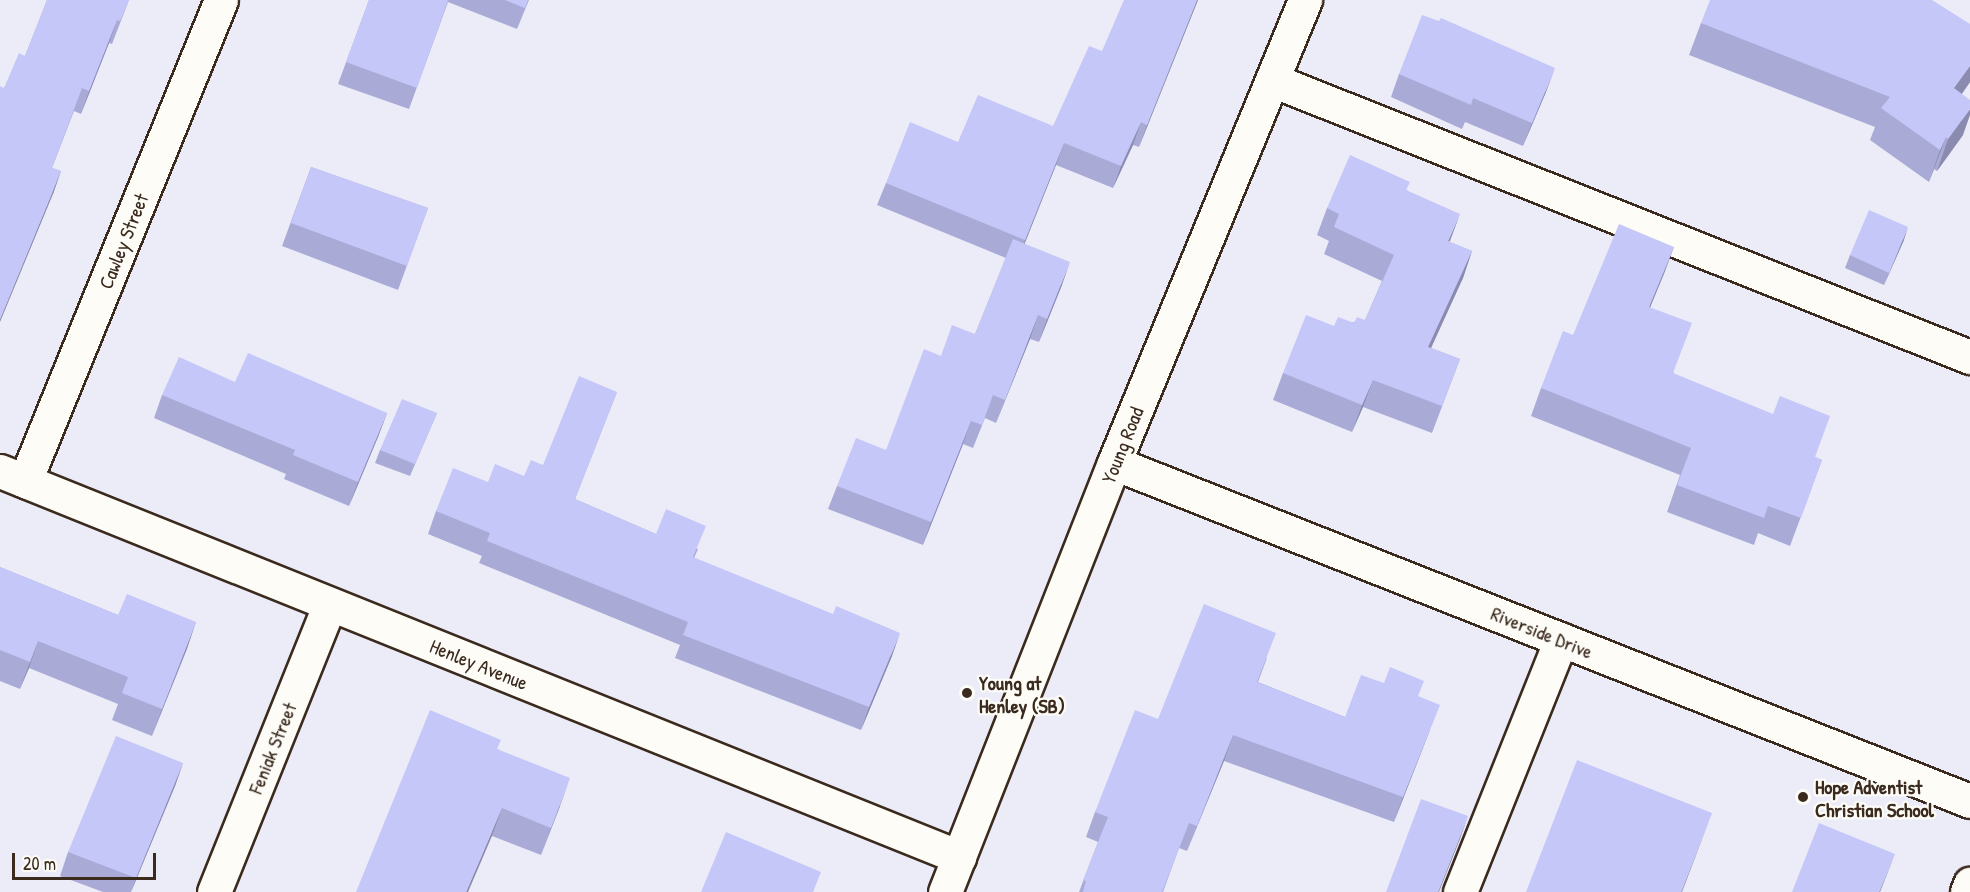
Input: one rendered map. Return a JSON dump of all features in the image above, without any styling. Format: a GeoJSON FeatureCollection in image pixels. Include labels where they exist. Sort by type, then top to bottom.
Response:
{"type":"FeatureCollection","features":[{"type":"Feature","properties":{"kind":"street","name":"Cawley Street"},"geometry":{"type":"LineString","coordinates":[[13,476],[221,0]]}},
{"type":"Feature","properties":{"kind":"street","name":"Young Road"},"geometry":{"type":"LineString","coordinates":[[945,892],[1114,463],[1305,0]]}},
{"type":"Feature","properties":{"kind":"street"},"geometry":{"type":"LineString","coordinates":[[1272,80],[1970,357]]}},
{"type":"Feature","properties":{"kind":"street","name":"Riverside Drive"},"geometry":{"type":"LineString","coordinates":[[1114,463],[1970,801]]}},
{"type":"Feature","properties":{"kind":"street","name":"Henley Avenue"},"geometry":{"type":"LineString","coordinates":[[13,476],[959,858]]}},
{"type":"Feature","properties":{"kind":"street","name":"Feniak Street"},"geometry":{"type":"LineString","coordinates":[[214,892],[330,604]]}},
{"type":"Feature","properties":{"kind":"street"},"geometry":{"type":"LineString","coordinates":[[1460,892],[1561,639]]}},
{"type":"Feature","properties":{"kind":"street"},"geometry":{"type":"LineString","coordinates":[[1966,892],[1970,884]]}},
{"type":"Feature","properties":{"kind":"building"},"geometry":{"type":"Polygon","coordinates":[[[47,0],[129,0],[120,21],[117,20],[89,91],[82,88],[52,168],[61,171],[0,319],[0,86],[4,88],[19,53],[25,56],[47,0]]]}},
{"type":"Feature","properties":{"kind":"building"},"geometry":{"type":"Polygon","coordinates":[[[369,0],[448,0],[417,88],[346,62],[369,0]]]}},
{"type":"Feature","properties":{"kind":"building"},"geometry":{"type":"Polygon","coordinates":[[[505,0],[528,0],[525,8],[505,0]]]}},
{"type":"Feature","properties":{"kind":"building"},"geometry":{"type":"Polygon","coordinates":[[[1124,0],[1197,0],[1147,125],[1141,122],[1121,166],[1064,143],[1025,240],[886,183],[910,122],[958,142],[978,95],[1053,126],[1089,46],[1102,51],[1124,0]]]}},
{"type":"Feature","properties":{"kind":"building"},"geometry":{"type":"Polygon","coordinates":[[[1710,0],[1932,0],[1970,24],[1970,66],[1954,88],[1970,100],[1970,109],[1948,139],[1946,137],[1940,150],[1881,108],[1890,97],[1701,23],[1710,0]]]}},
{"type":"Feature","properties":{"kind":"building"},"geometry":{"type":"Polygon","coordinates":[[[1422,15],[1439,21],[1441,18],[1555,68],[1532,123],[1473,98],[1471,105],[1399,74],[1422,15]]]}},
{"type":"Feature","properties":{"kind":"building"},"geometry":{"type":"Polygon","coordinates":[[[1350,155],[1410,182],[1406,190],[1460,214],[1448,241],[1472,251],[1428,347],[1460,359],[1442,406],[1373,380],[1362,405],[1283,373],[1306,315],[1334,326],[1338,317],[1354,323],[1357,317],[1365,320],[1394,255],[1334,227],[1339,214],[1327,208],[1350,155]]]}},
{"type":"Feature","properties":{"kind":"building"},"geometry":{"type":"Polygon","coordinates":[[[311,167],[428,208],[407,266],[291,223],[311,167]]]}},
{"type":"Feature","properties":{"kind":"building"},"geometry":{"type":"Polygon","coordinates":[[[1869,210],[1908,227],[1889,273],[1850,255],[1869,210]]]}},
{"type":"Feature","properties":{"kind":"building"},"geometry":{"type":"Polygon","coordinates":[[[1619,224],[1674,247],[1649,307],[1692,323],[1673,373],[1773,414],[1780,396],[1830,416],[1815,457],[1822,460],[1801,518],[1768,506],[1764,518],[1677,485],[1691,448],[1541,388],[1563,331],[1573,335],[1619,224]]]}},
{"type":"Feature","properties":{"kind":"building"},"geometry":{"type":"Polygon","coordinates":[[[1013,239],[1070,262],[1047,319],[1038,315],[1005,400],[993,395],[982,425],[971,421],[931,522],[837,486],[856,438],[886,450],[924,349],[941,356],[952,325],[975,334],[1013,239]]]}},
{"type":"Feature","properties":{"kind":"building"},"geometry":{"type":"Polygon","coordinates":[[[248,353],[387,413],[358,482],[293,455],[295,450],[162,395],[179,357],[235,382],[248,353]]]}},
{"type":"Feature","properties":{"kind":"building"},"geometry":{"type":"Polygon","coordinates":[[[579,376],[617,392],[575,499],[656,534],[666,509],[706,526],[693,557],[833,614],[836,606],[900,633],[869,707],[683,635],[688,622],[487,541],[490,533],[436,511],[453,468],[488,482],[495,464],[524,476],[531,460],[543,465],[579,376]]]}},
{"type":"Feature","properties":{"kind":"building"},"geometry":{"type":"Polygon","coordinates":[[[402,399],[437,413],[415,464],[380,450],[402,399]]]}},
{"type":"Feature","properties":{"kind":"building"},"geometry":{"type":"Polygon","coordinates":[[[0,567],[118,615],[127,594],[196,622],[162,709],[122,693],[128,677],[38,641],[30,662],[0,650],[0,567]]]}},
{"type":"Feature","properties":{"kind":"building"},"geometry":{"type":"Polygon","coordinates":[[[1204,604],[1276,633],[1257,682],[1345,717],[1361,675],[1384,683],[1390,667],[1424,681],[1418,696],[1440,705],[1403,797],[1233,735],[1197,826],[1189,823],[1162,892],[1083,892],[1086,881],[1083,880],[1108,817],[1095,812],[1135,710],[1158,719],[1204,604]]]}},
{"type":"Feature","properties":{"kind":"building"},"geometry":{"type":"Polygon","coordinates":[[[430,710],[501,740],[497,749],[570,778],[551,828],[502,808],[466,892],[356,892],[430,710]]]}},
{"type":"Feature","properties":{"kind":"building"},"geometry":{"type":"Polygon","coordinates":[[[116,736],[183,763],[136,878],[68,852],[116,736]]]}},
{"type":"Feature","properties":{"kind":"building"},"geometry":{"type":"Polygon","coordinates":[[[1577,760],[1712,813],[1681,892],[1526,892],[1577,760]]]}},
{"type":"Feature","properties":{"kind":"building"},"geometry":{"type":"Polygon","coordinates":[[[1421,799],[1468,816],[1438,892],[1386,892],[1421,799]]]}},
{"type":"Feature","properties":{"kind":"building"},"geometry":{"type":"Polygon","coordinates":[[[1819,823],[1895,854],[1879,892],[1792,892],[1819,823]]]}},
{"type":"Feature","properties":{"kind":"building"},"geometry":{"type":"Polygon","coordinates":[[[726,832],[821,872],[813,892],[701,892],[726,832]]]}},
{"type":"Feature","properties":{"kind":"place","name":"Young at Henley (SB)"},"geometry":{"type":"Point","coordinates":[967,693]}},
{"type":"Feature","properties":{"kind":"place","name":"Hope Adventist Christian School"},"geometry":{"type":"Point","coordinates":[1803,797]}}]}
